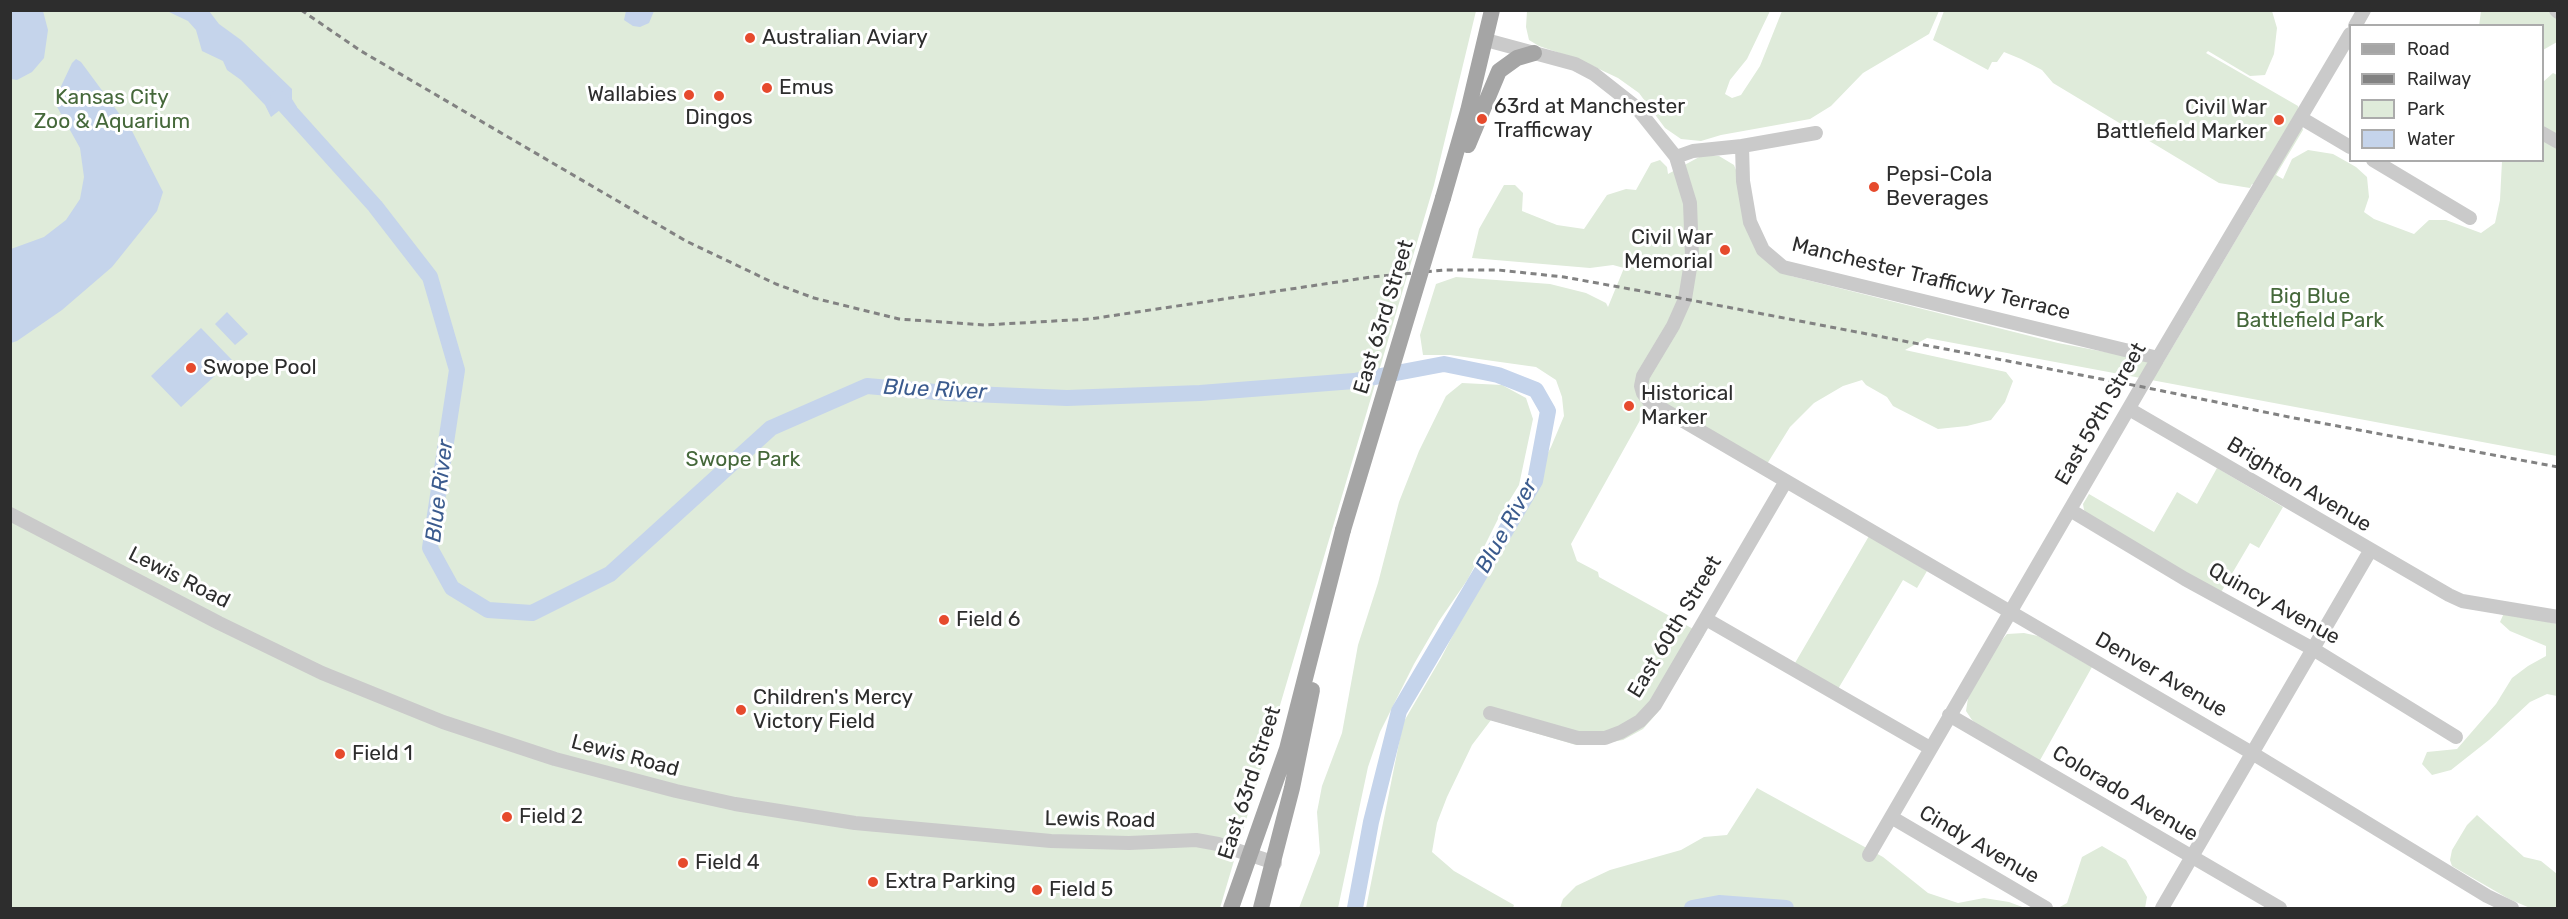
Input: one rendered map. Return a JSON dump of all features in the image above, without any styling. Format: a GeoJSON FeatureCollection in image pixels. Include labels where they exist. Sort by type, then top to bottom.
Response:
{"type":"FeatureCollection","features":[{"type":"Feature","properties":{"kind":"main road","name":"East 63rd Street"},"geometry":{"type":"LineString","coordinates":[[1231,909],[1284,759],[1343,530],[1443,198],[1492,10]]}},
{"type":"Feature","properties":{"kind":"main road"},"geometry":{"type":"LineString","coordinates":[[1443,198],[1464,155],[1499,71],[1517,58],[1534,53]]}},
{"type":"Feature","properties":{"kind":"main road","name":"East 63rd Street"},"geometry":{"type":"LineString","coordinates":[[1262,909],[1275,863],[1312,699],[1316,635]]}},
{"type":"Feature","properties":{"kind":"street","name":"East 59th Street"},"geometry":{"type":"LineString","coordinates":[[1869,855],[2158,358],[2349,36]]}},
{"type":"Feature","properties":{"kind":"street"},"geometry":{"type":"LineString","coordinates":[[1486,40],[1575,64],[1611,85],[1636,107],[1676,158],[1693,151],[1742,146],[1816,133]]}},
{"type":"Feature","properties":{"kind":"street"},"geometry":{"type":"LineString","coordinates":[[2301,118],[2349,146]]}},
{"type":"Feature","properties":{"kind":"street"},"geometry":{"type":"LineString","coordinates":[[2544,134],[2558,142]]}},
{"type":"Feature","properties":{"kind":"street","name":"Manchester Trafficwy Terrace"},"geometry":{"type":"LineString","coordinates":[[1742,146],[1743,181],[1750,222],[1763,250],[1783,267],[2158,358]]}},
{"type":"Feature","properties":{"kind":"street","name":"Denver Avenue"},"geometry":{"type":"LineString","coordinates":[[1676,158],[1690,203],[1691,265],[1684,299],[1672,326],[1643,376],[1641,387],[1649,401],[2252,753],[2512,909]]}},
{"type":"Feature","properties":{"kind":"street"},"geometry":{"type":"LineString","coordinates":[[2376,162],[2470,218]]}},
{"type":"Feature","properties":{"kind":"street","name":"Brighton Avenue"},"geometry":{"type":"LineString","coordinates":[[2129,409],[2449,595],[2462,600],[2558,617]]}},
{"type":"Feature","properties":{"kind":"street","name":"East 60th Street"},"geometry":{"type":"LineString","coordinates":[[1491,713],[1578,738],[1605,738],[1640,721],[1655,705],[1786,481]]}},
{"type":"Feature","properties":{"kind":"street","name":"Quincy Avenue"},"geometry":{"type":"LineString","coordinates":[[2070,510],[2185,579],[2313,649],[2456,737]]}},
{"type":"Feature","properties":{"kind":"street","name":"Lewis Road"},"geometry":{"type":"LineString","coordinates":[[10,514],[219,623],[322,673],[443,722],[597,771],[735,804],[855,823],[1051,842],[1129,843],[1196,840],[1218,844],[1275,863]]}},
{"type":"Feature","properties":{"kind":"street"},"geometry":{"type":"LineString","coordinates":[[2162,909],[2370,551]]}},
{"type":"Feature","properties":{"kind":"street"},"geometry":{"type":"LineString","coordinates":[[1706,619],[1930,748]]}},
{"type":"Feature","properties":{"kind":"street","name":"Colorado Avenue"},"geometry":{"type":"LineString","coordinates":[[1949,715],[2280,909]]}},
{"type":"Feature","properties":{"kind":"street","name":"Cindy Avenue"},"geometry":{"type":"LineString","coordinates":[[1891,818],[2046,909]]}},
{"type":"Feature","properties":{"kind":"green space","name":"Swope Park"},"geometry":{"type":"Polygon","coordinates":[[[10,11],[1476,11],[1434,185],[1220,908],[11,908],[10,11]]]}},
{"type":"Feature","properties":{"kind":"green space"},"geometry":{"type":"Polygon","coordinates":[[[1527,11],[1770,11],[1747,59],[1730,80],[1725,94],[1732,98],[1741,95],[1760,66],[1782,11],[1939,11],[1929,34],[1863,73],[1831,106],[1810,119],[1721,135],[1701,141],[1681,139],[1665,128],[1639,93],[1618,78],[1529,40],[1526,27],[1527,11]]]}},
{"type":"Feature","properties":{"kind":"green space","name":"Big Blue Battlefield Park"},"geometry":{"type":"Polygon","coordinates":[[[1944,11],[2272,11],[2277,28],[2274,54],[2265,75],[2250,76],[2208,51],[2206,53],[2298,106],[2303,130],[2276,175],[2283,179],[2292,159],[2308,150],[2333,154],[2356,167],[2367,177],[2369,197],[2364,212],[2374,219],[2414,234],[2429,220],[2446,220],[2481,233],[2495,223],[2500,200],[2502,162],[2544,162],[2544,81],[2553,73],[2557,75],[2557,456],[1927,338],[1905,350],[2006,372],[2013,381],[2005,402],[1991,420],[1967,426],[1938,429],[1893,406],[1887,397],[1866,385],[1862,380],[1843,386],[1814,403],[1790,427],[1767,464],[1653,397],[1571,544],[1577,561],[1598,572],[1599,577],[1704,635],[1658,712],[1643,729],[1623,740],[1576,745],[1491,720],[1472,745],[1437,823],[1432,852],[1454,871],[1514,905],[1513,908],[1366,908],[1403,723],[1441,658],[1551,447],[1564,416],[1562,397],[1556,380],[1536,367],[1450,355],[1423,355],[1420,335],[1436,284],[1456,277],[1550,284],[1586,293],[1606,303],[1608,307],[1624,268],[1613,265],[1590,268],[1472,258],[1479,229],[1504,185],[1515,185],[1523,193],[1522,211],[1557,225],[1584,229],[1607,195],[1626,189],[1636,190],[1651,163],[1660,160],[1667,167],[1668,174],[1701,156],[1719,156],[1734,165],[1738,175],[1745,223],[1791,276],[2058,343],[2163,363],[2265,191],[2252,184],[2250,188],[2219,183],[2053,83],[2042,70],[2021,59],[2004,52],[1997,62],[1992,62],[1988,70],[1933,40],[1944,11]]]}},
{"type":"Feature","properties":{"kind":"green space"},"geometry":{"type":"Polygon","coordinates":[[[2481,11],[2557,11],[2557,42],[2544,49],[2544,24],[2479,24],[2481,11]]]}},
{"type":"Feature","properties":{"kind":"green space"},"geometry":{"type":"Polygon","coordinates":[[[1462,383],[1502,385],[1526,398],[1533,419],[1519,485],[1498,519],[1468,579],[1439,621],[1414,664],[1380,732],[1368,767],[1338,908],[1299,908],[1320,853],[1317,812],[1322,786],[1342,733],[1358,645],[1378,583],[1399,502],[1419,451],[1446,396],[1462,383]]]}},
{"type":"Feature","properties":{"kind":"green space"},"geometry":{"type":"Polygon","coordinates":[[[2217,468],[2283,507],[2259,548],[2250,543],[2220,594],[2090,518],[2084,510],[2083,504],[2089,494],[2154,532],[2177,492],[2197,504],[2217,468]]]}},
{"type":"Feature","properties":{"kind":"green space"},"geometry":{"type":"Polygon","coordinates":[[[1869,536],[1927,571],[1917,588],[1903,580],[1838,689],[1795,663],[1869,536]]]}},
{"type":"Feature","properties":{"kind":"green space"},"geometry":{"type":"Polygon","coordinates":[[[2504,613],[2557,624],[2557,696],[2547,694],[2530,702],[2489,740],[2451,770],[2432,775],[2422,764],[2427,752],[2457,749],[2496,704],[2512,678],[2546,656],[2546,646],[2510,631],[2500,622],[2504,613]]]}},
{"type":"Feature","properties":{"kind":"green space"},"geometry":{"type":"Polygon","coordinates":[[[2024,633],[2038,636],[2092,667],[2039,762],[1985,731],[1972,720],[1966,711],[1968,698],[1994,650],[2007,634],[2024,633]]]}},
{"type":"Feature","properties":{"kind":"green space"},"geometry":{"type":"Polygon","coordinates":[[[1757,788],[1883,857],[1928,893],[1958,903],[1984,898],[2009,902],[2025,908],[1560,908],[1563,899],[1576,886],[1610,870],[1681,850],[1704,837],[1727,835],[1757,788]]]}},
{"type":"Feature","properties":{"kind":"green space"},"geometry":{"type":"Polygon","coordinates":[[[2477,815],[2524,857],[2541,861],[2557,874],[2557,908],[2530,908],[2509,899],[2452,866],[2450,860],[2452,850],[2467,825],[2477,815]]]}},
{"type":"Feature","properties":{"kind":"green space"},"geometry":{"type":"Polygon","coordinates":[[[2102,846],[2126,860],[2147,897],[2145,908],[2058,908],[2067,903],[2082,857],[2102,846]]]}},
{"type":"Feature","properties":{"kind":"water"},"geometry":{"type":"Polygon","coordinates":[[[11,10],[43,11],[48,30],[44,58],[32,72],[17,80],[11,79],[11,10]]]}},
{"type":"Feature","properties":{"kind":"water"},"geometry":{"type":"Polygon","coordinates":[[[626,10],[654,11],[649,23],[640,27],[633,26],[624,20],[626,10]]]}},
{"type":"Feature","properties":{"kind":"water"},"geometry":{"type":"Polygon","coordinates":[[[167,11],[209,11],[219,24],[241,40],[292,89],[292,99],[297,107],[291,119],[280,110],[271,117],[265,105],[241,80],[227,70],[223,61],[202,51],[196,30],[188,21],[167,11]]]}},
{"type":"Feature","properties":{"kind":"water"},"geometry":{"type":"Polygon","coordinates":[[[76,59],[81,62],[132,131],[163,192],[157,211],[112,267],[62,310],[11,343],[11,249],[44,237],[66,220],[80,199],[84,177],[80,148],[56,105],[55,99],[76,59]]]}},
{"type":"Feature","properties":{"kind":"water"},"geometry":{"type":"Polygon","coordinates":[[[227,312],[248,334],[235,345],[215,324],[227,312]]]}},
{"type":"Feature","properties":{"kind":"water","name":"Swope Pool"},"geometry":{"type":"Polygon","coordinates":[[[201,328],[232,360],[181,407],[151,376],[201,328]]]}},
{"type":"Feature","properties":{"kind":"waterway","name":"Blue River"},"geometry":{"type":"LineString","coordinates":[[278,98],[375,206],[430,277],[457,370],[430,548],[452,588],[488,610],[532,613],[610,574],[771,428],[867,386],[948,393],[1067,398],[1200,393],[1354,381],[1444,364],[1498,375],[1536,390],[1548,411],[1535,481],[1399,711],[1371,822],[1355,908]]}},
{"type":"Feature","properties":{"kind":"waterway","name":"Blue River"},"geometry":{"type":"LineString","coordinates":[[1692,908],[1719,903],[1786,908]]}},
{"type":"Feature","properties":{"kind":"railway"},"geometry":{"type":"LineString","coordinates":[[301,10],[361,51],[686,241],[776,284],[814,298],[899,319],[984,325],[1090,319],[1371,277],[1445,270],[1498,270],[1564,277],[1685,299],[2558,467]]}},
{"type":"Feature","properties":{"kind":"place","name":"Australian Aviary"},"geometry":{"type":"Point","coordinates":[750,38]}},
{"type":"Feature","properties":{"kind":"place","name":"Emus"},"geometry":{"type":"Point","coordinates":[767,88]}},
{"type":"Feature","properties":{"kind":"place","name":"Wallabies"},"geometry":{"type":"Point","coordinates":[689,95]}},
{"type":"Feature","properties":{"kind":"place","name":"Dingos"},"geometry":{"type":"Point","coordinates":[719,96]}},
{"type":"Feature","properties":{"kind":"place","name":"63rd at Manchester Trafficway"},"geometry":{"type":"Point","coordinates":[1482,119]}},
{"type":"Feature","properties":{"kind":"place","name":"Civil War Battlefield Marker"},"geometry":{"type":"Point","coordinates":[2279,120]}},
{"type":"Feature","properties":{"kind":"place","name":"Pepsi-Cola Beverages"},"geometry":{"type":"Point","coordinates":[1874,187]}},
{"type":"Feature","properties":{"kind":"place","name":"Civil War Memorial"},"geometry":{"type":"Point","coordinates":[1725,250]}},
{"type":"Feature","properties":{"kind":"place","name":"Swope Pool"},"geometry":{"type":"Point","coordinates":[191,368]}},
{"type":"Feature","properties":{"kind":"place","name":"Historical Marker"},"geometry":{"type":"Point","coordinates":[1629,406]}},
{"type":"Feature","properties":{"kind":"place","name":"Field 6"},"geometry":{"type":"Point","coordinates":[944,620]}},
{"type":"Feature","properties":{"kind":"place","name":"Children's Mercy Victory Field"},"geometry":{"type":"Point","coordinates":[741,710]}},
{"type":"Feature","properties":{"kind":"place","name":"Field 1"},"geometry":{"type":"Point","coordinates":[340,754]}},
{"type":"Feature","properties":{"kind":"place","name":"Field 2"},"geometry":{"type":"Point","coordinates":[507,817]}},
{"type":"Feature","properties":{"kind":"place","name":"Field 4"},"geometry":{"type":"Point","coordinates":[683,863]}},
{"type":"Feature","properties":{"kind":"place","name":"Extra Parking"},"geometry":{"type":"Point","coordinates":[873,882]}},
{"type":"Feature","properties":{"kind":"place","name":"Field 5"},"geometry":{"type":"Point","coordinates":[1037,890]}},
{"type":"Feature","properties":{"kind":"park label","name":"Kansas City Zoo & Aquarium"},"geometry":{"type":"Point","coordinates":[112,110]}}]}
